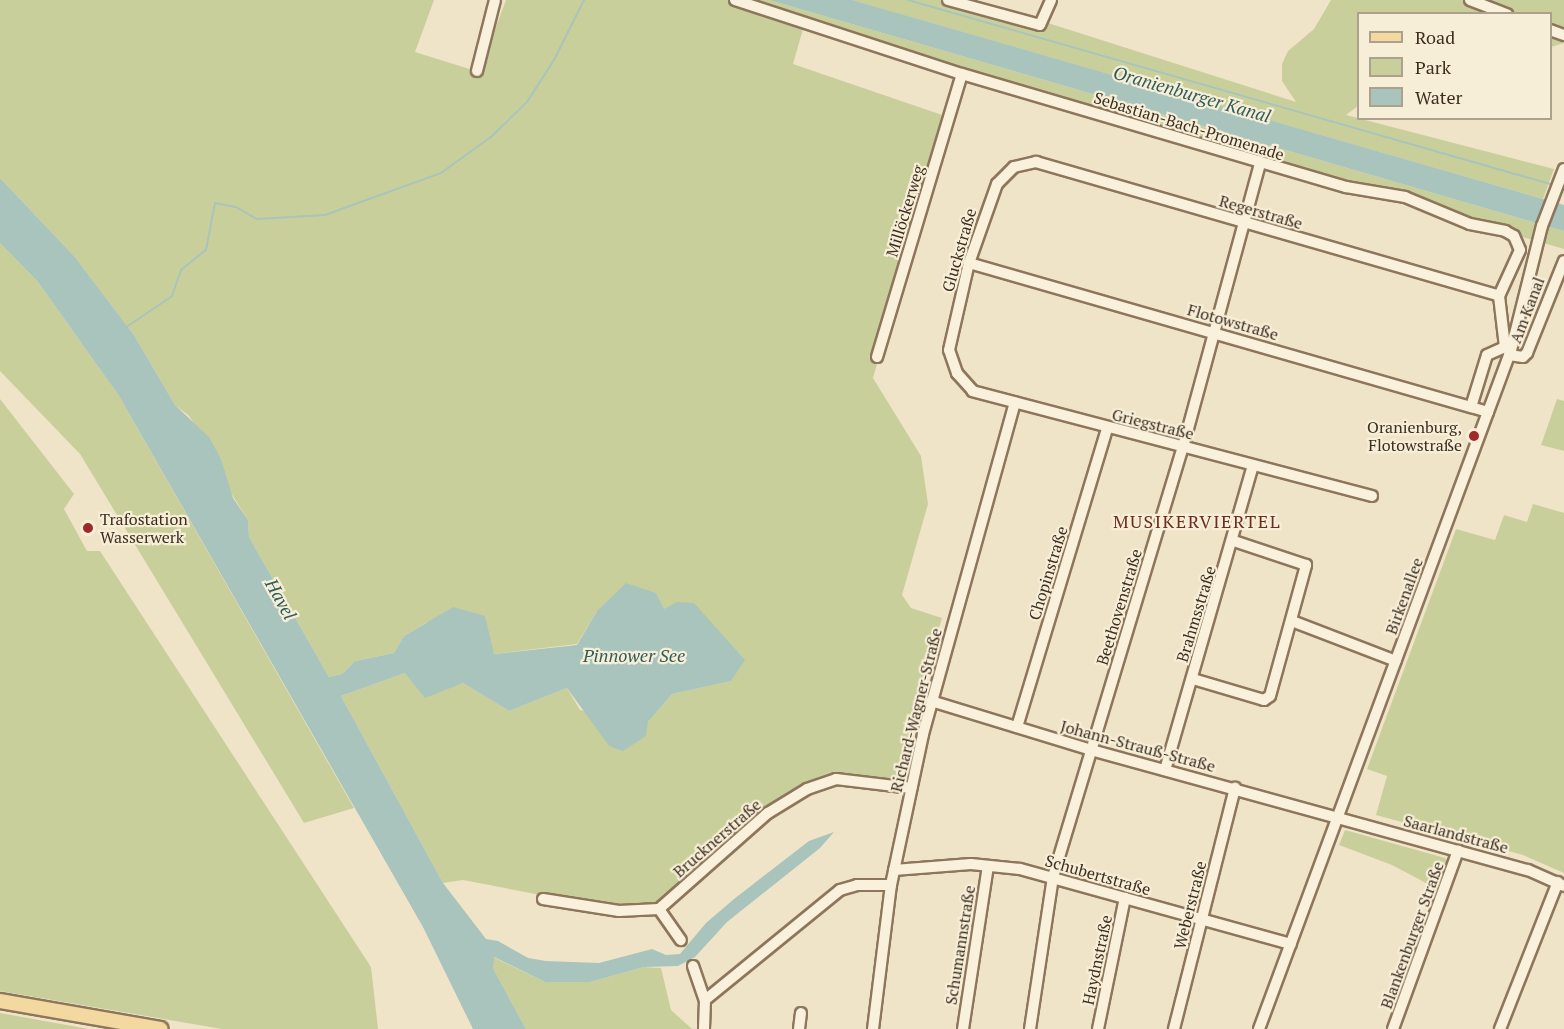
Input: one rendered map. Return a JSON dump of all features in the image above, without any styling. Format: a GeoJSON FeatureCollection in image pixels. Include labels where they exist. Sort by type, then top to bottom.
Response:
{"type":"FeatureCollection","features":[{"type":"Feature","properties":{"kind":"main road"},"geometry":{"type":"LineString","coordinates":[[0,1001],[161,1029]]}},
{"type":"Feature","properties":{"kind":"street"},"geometry":{"type":"LineString","coordinates":[[477,71],[495,0]]}},
{"type":"Feature","properties":{"kind":"street","name":"Sebastian-Bach-Promenade"},"geometry":{"type":"LineString","coordinates":[[735,0],[962,74],[1346,187],[1405,197],[1470,224],[1504,231],[1520,242],[1520,250],[1499,296]]}},
{"type":"Feature","properties":{"kind":"street"},"geometry":{"type":"LineString","coordinates":[[948,0],[1040,26],[1051,0]]}},
{"type":"Feature","properties":{"kind":"street"},"geometry":{"type":"LineString","coordinates":[[1470,0],[1502,12]]}},
{"type":"Feature","properties":{"kind":"street","name":"Millöckerweg"},"geometry":{"type":"LineString","coordinates":[[877,357],[962,74]]}},
{"type":"Feature","properties":{"kind":"street","name":"Regerstraße"},"geometry":{"type":"LineString","coordinates":[[1014,167],[1036,162],[1499,296]]}},
{"type":"Feature","properties":{"kind":"street","name":"Beethovenstraße"},"geometry":{"type":"LineString","coordinates":[[1030,1029],[1053,877],[1183,447],[1260,163]]}},
{"type":"Feature","properties":{"kind":"street","name":"Gluckstraße"},"geometry":{"type":"LineString","coordinates":[[949,350],[969,263],[997,184],[1014,167]]}},
{"type":"Feature","properties":{"kind":"street","name":"Birkenallee"},"geometry":{"type":"LineString","coordinates":[[1259,1029],[1488,412],[1508,351],[1542,226],[1564,169]]}},
{"type":"Feature","properties":{"kind":"street","name":"Am Kanal"},"geometry":{"type":"LineString","coordinates":[[1508,351],[1523,357],[1527,353],[1564,261]]}},
{"type":"Feature","properties":{"kind":"street","name":"Flotowstraße"},"geometry":{"type":"LineString","coordinates":[[969,263],[1488,412]]}},
{"type":"Feature","properties":{"kind":"street"},"geometry":{"type":"LineString","coordinates":[[1471,407],[1487,355],[1508,351],[1499,296]]}},
{"type":"Feature","properties":{"kind":"street","name":"Griegstraße"},"geometry":{"type":"LineString","coordinates":[[949,350],[957,373],[974,391],[1107,428],[1372,496]]}},
{"type":"Feature","properties":{"kind":"street","name":"Richard-Wagner-Straße"},"geometry":{"type":"LineString","coordinates":[[873,1029],[891,885],[911,788],[931,701],[1015,403]]}},
{"type":"Feature","properties":{"kind":"street","name":"Chopinstraße"},"geometry":{"type":"LineString","coordinates":[[1017,727],[1107,428]]}},
{"type":"Feature","properties":{"kind":"street","name":"Brahmsstraße"},"geometry":{"type":"LineString","coordinates":[[1165,770],[1234,542],[1253,466]]}},
{"type":"Feature","properties":{"kind":"street"},"geometry":{"type":"LineString","coordinates":[[1193,679],[1264,700],[1270,696],[1306,565],[1234,542]]}},
{"type":"Feature","properties":{"kind":"street"},"geometry":{"type":"LineString","coordinates":[[1292,621],[1396,661]]}},
{"type":"Feature","properties":{"kind":"street","name":"Johann-Strauß-Straße"},"geometry":{"type":"LineString","coordinates":[[931,701],[1091,750],[1337,818]]}},
{"type":"Feature","properties":{"kind":"street","name":"Brucknerstraße"},"geometry":{"type":"LineString","coordinates":[[659,909],[768,813],[807,789],[836,779],[911,788]]}},
{"type":"Feature","properties":{"kind":"street","name":"Weberstraße"},"geometry":{"type":"LineString","coordinates":[[1174,1029],[1235,788]]}},
{"type":"Feature","properties":{"kind":"street","name":"Saarlandstraße"},"geometry":{"type":"LineString","coordinates":[[1337,818],[1458,850],[1561,884]]}},
{"type":"Feature","properties":{"kind":"street","name":"Blankenburger Straße"},"geometry":{"type":"LineString","coordinates":[[1393,1029],[1458,850]]}},
{"type":"Feature","properties":{"kind":"street","name":"Schubertstraße"},"geometry":{"type":"LineString","coordinates":[[894,870],[971,864],[1053,877],[1290,944]]}},
{"type":"Feature","properties":{"kind":"street","name":"Schumannstraße"},"geometry":{"type":"LineString","coordinates":[[963,1029],[988,866]]}},
{"type":"Feature","properties":{"kind":"street"},"geometry":{"type":"LineString","coordinates":[[1500,1029],[1561,884]]}},
{"type":"Feature","properties":{"kind":"street"},"geometry":{"type":"LineString","coordinates":[[705,1000],[840,890],[857,885],[891,885]]}},
{"type":"Feature","properties":{"kind":"street","name":"Haydnstraße"},"geometry":{"type":"LineString","coordinates":[[1098,1029],[1125,898]]}},
{"type":"Feature","properties":{"kind":"street"},"geometry":{"type":"LineString","coordinates":[[543,899],[620,911],[659,909],[681,940]]}},
{"type":"Feature","properties":{"kind":"street"},"geometry":{"type":"LineString","coordinates":[[693,966],[705,1000],[704,1029]]}},
{"type":"Feature","properties":{"kind":"street"},"geometry":{"type":"LineString","coordinates":[[799,1029],[801,1013]]}},
{"type":"Feature","properties":{"kind":"green space"},"geometry":{"type":"Polygon","coordinates":[[[0,0],[434,0],[415,52],[479,72],[506,0],[769,0],[1564,231],[1564,249],[803,29],[793,64],[948,117],[873,378],[921,456],[928,504],[902,595],[911,608],[942,618],[916,708],[901,784],[831,775],[783,798],[659,905],[597,906],[463,880],[443,883],[341,696],[405,673],[463,683],[509,711],[567,688],[580,710],[648,722],[672,694],[730,681],[664,610],[597,611],[577,644],[494,654],[491,645],[427,622],[404,636],[394,653],[355,661],[342,674],[329,677],[249,537],[248,520],[226,485],[221,459],[188,415],[175,405],[134,335],[75,257],[0,178],[0,0]]]}},
{"type":"Feature","properties":{"kind":"green space"},"geometry":{"type":"Polygon","coordinates":[[[851,0],[964,0],[1048,23],[1296,102],[1282,81],[1282,64],[1288,51],[1314,29],[1331,0],[1564,0],[1564,43],[1552,47],[1552,12],[1357,12],[1357,107],[1346,115],[1357,118],[1357,120],[1365,120],[1554,169],[1543,199],[851,0]]]}},
{"type":"Feature","properties":{"kind":"green space"},"geometry":{"type":"Polygon","coordinates":[[[0,243],[38,282],[119,396],[354,808],[304,823],[80,454],[0,371],[0,243]]]}},
{"type":"Feature","properties":{"kind":"green space"},"geometry":{"type":"Polygon","coordinates":[[[0,399],[74,494],[64,509],[87,551],[100,551],[371,967],[378,1029],[222,1029],[0,991],[0,399]]]}},
{"type":"Feature","properties":{"kind":"green space"},"geometry":{"type":"Polygon","coordinates":[[[1557,399],[1564,401],[1564,451],[1541,445],[1557,399]]]}},
{"type":"Feature","properties":{"kind":"green space"},"geometry":{"type":"Polygon","coordinates":[[[1533,504],[1564,513],[1564,873],[1523,855],[1376,815],[1387,776],[1367,769],[1456,529],[1495,540],[1504,515],[1527,522],[1533,504]]]}},
{"type":"Feature","properties":{"kind":"green space"},"geometry":{"type":"Polygon","coordinates":[[[1345,830],[1445,858],[1449,864],[1439,890],[1392,865],[1339,845],[1345,830]]]}},
{"type":"Feature","properties":{"kind":"green space"},"geometry":{"type":"Polygon","coordinates":[[[493,957],[545,982],[590,982],[644,967],[661,968],[671,1010],[692,1029],[526,1029],[493,968],[493,957]]]}},
{"type":"Feature","properties":{"kind":"green space"},"geometry":{"type":"Polygon","coordinates":[[[0,1013],[89,1029],[0,1029],[0,1013]]]}},
{"type":"Feature","properties":{"kind":"water"},"geometry":{"type":"Polygon","coordinates":[[[769,0],[852,0],[1564,205],[1564,231],[769,0]]]}},
{"type":"Feature","properties":{"kind":"water"},"geometry":{"type":"Polygon","coordinates":[[[0,178],[75,257],[134,335],[175,405],[209,437],[221,459],[233,498],[248,520],[249,537],[329,677],[342,674],[355,661],[394,653],[404,636],[453,607],[485,616],[494,654],[577,645],[597,611],[626,583],[656,593],[664,609],[677,602],[694,603],[745,660],[731,681],[672,694],[648,722],[646,736],[623,751],[609,746],[567,688],[509,711],[463,683],[425,698],[405,673],[341,696],[443,883],[486,939],[498,941],[528,958],[546,961],[599,963],[652,949],[666,955],[680,954],[706,923],[734,899],[809,841],[834,832],[820,848],[727,922],[695,957],[678,966],[644,967],[590,982],[545,982],[494,957],[493,968],[526,1029],[473,1029],[423,927],[119,396],[38,282],[0,243],[0,178]]]}},
{"type":"Feature","properties":{"kind":"waterway"},"geometry":{"type":"LineString","coordinates":[[125,328],[172,296],[181,270],[206,250],[215,203],[236,207],[257,219],[325,215],[441,173],[491,137],[527,102],[554,60],[584,0]]}},
{"type":"Feature","properties":{"kind":"waterway","name":"Oranienburger Kanal"},"geometry":{"type":"LineString","coordinates":[[908,0],[1550,184]]}},
{"type":"Feature","properties":{"kind":"place","name":"Oranienburg, Flotowstraße"},"geometry":{"type":"Point","coordinates":[1474,436]}},
{"type":"Feature","properties":{"kind":"place","name":"Trafostation Wasserwerk"},"geometry":{"type":"Point","coordinates":[88,528]}},
{"type":"Feature","properties":{"kind":"district","name":"MUSIKERVIERTEL"},"geometry":{"type":"Point","coordinates":[1197,521]}},
{"type":"Feature","properties":{"kind":"water label","name":"Havel"},"geometry":{"type":"Point","coordinates":[281,599]}},
{"type":"Feature","properties":{"kind":"water label","name":"Pinnower See"},"geometry":{"type":"Point","coordinates":[634,655]}}]}
